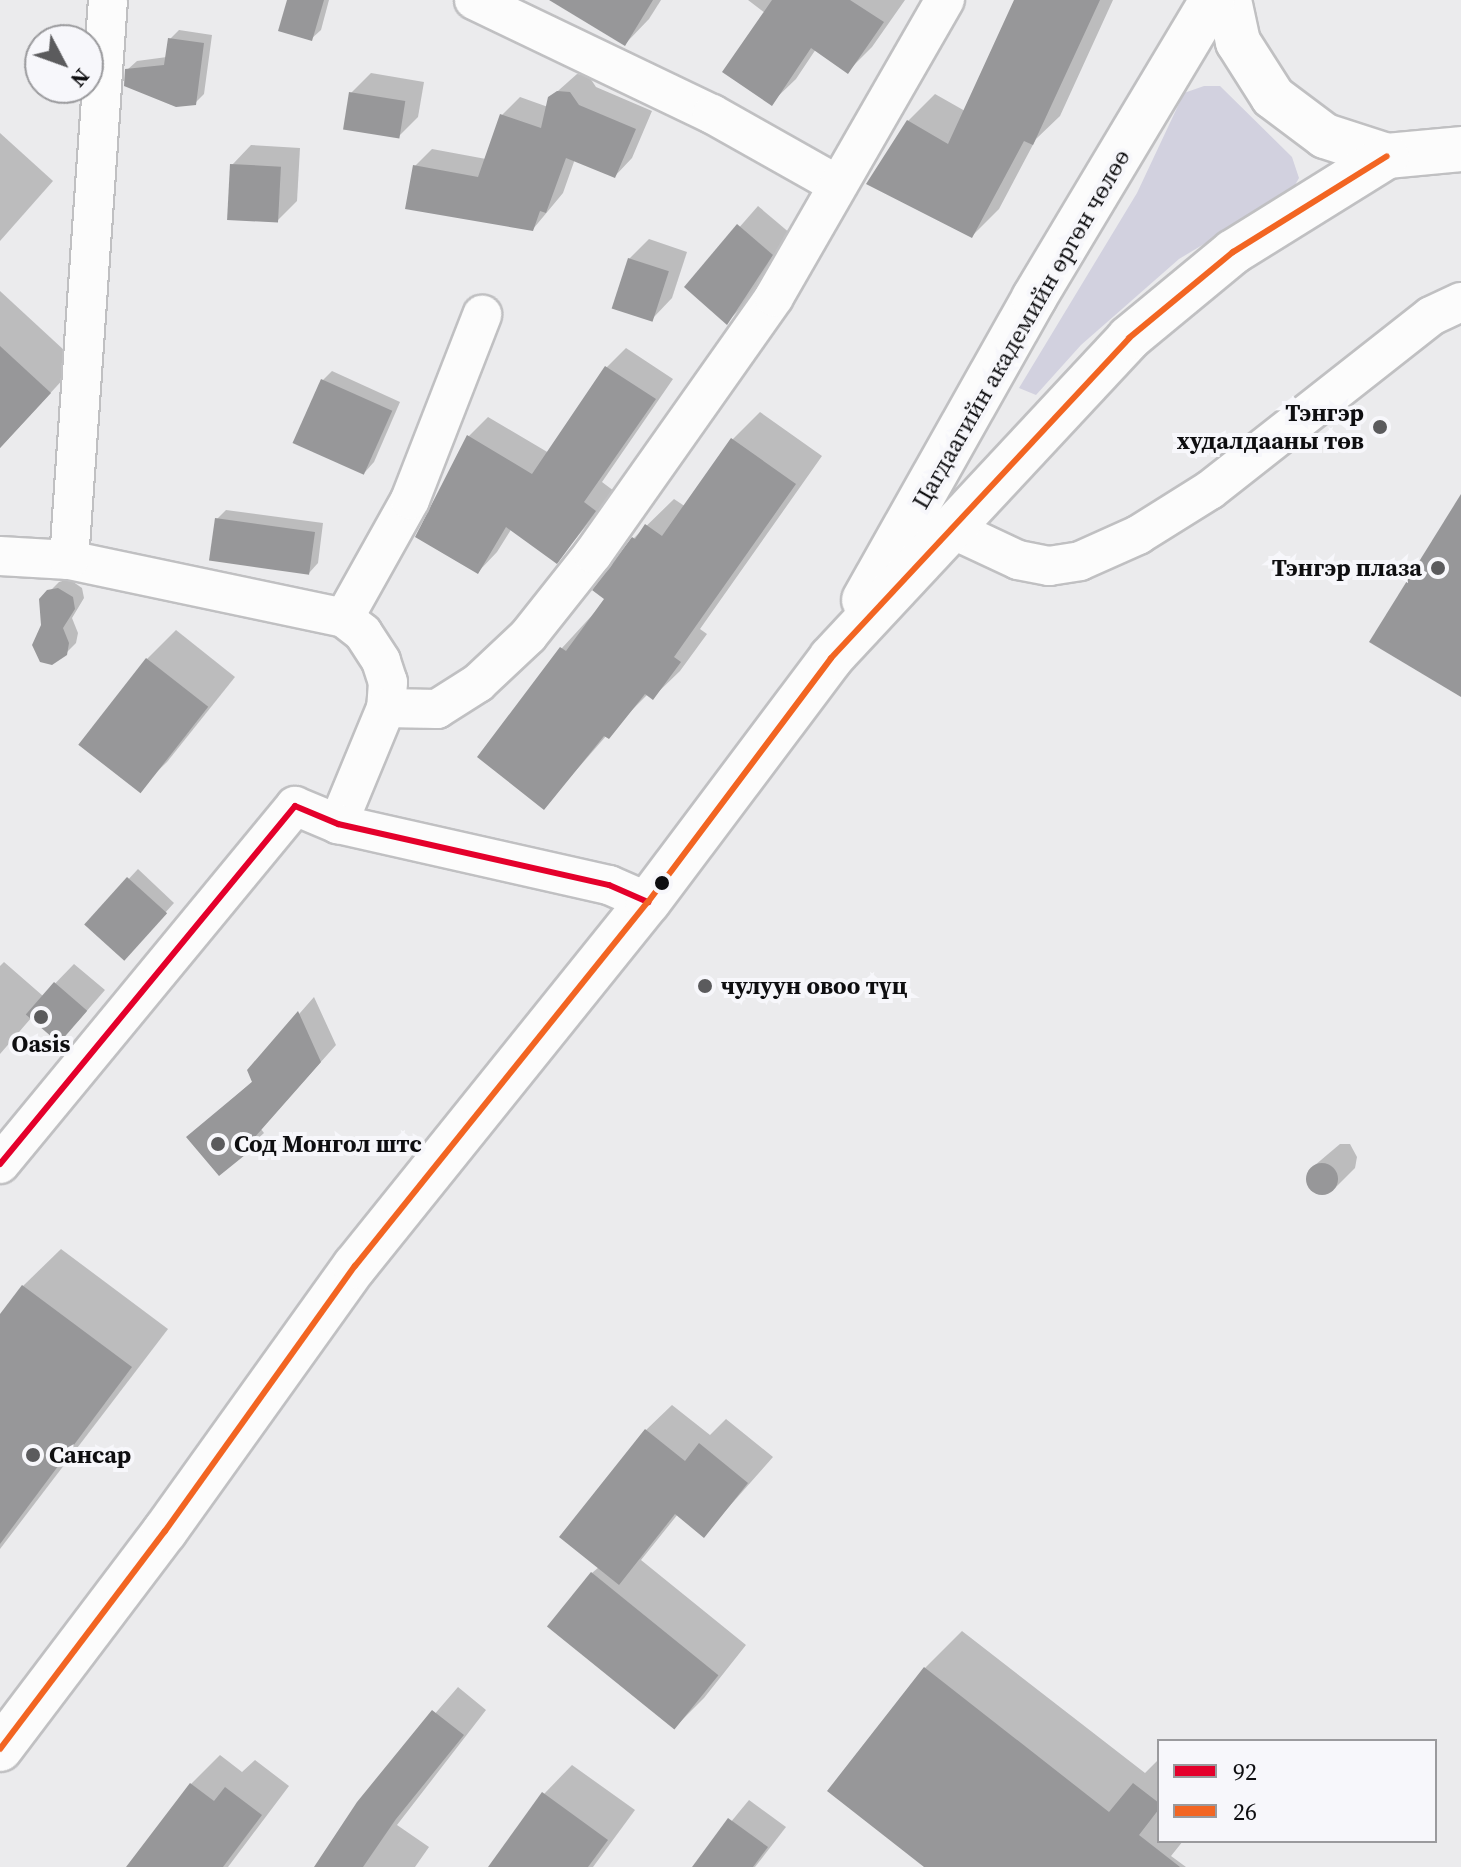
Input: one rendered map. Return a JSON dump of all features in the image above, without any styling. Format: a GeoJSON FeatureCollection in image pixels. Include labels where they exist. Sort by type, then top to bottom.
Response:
{"type":"FeatureCollection","features":[{"type":"Feature","properties":{"kind":"highway","name":"Цагдаагийн академийн өргөн чөлөө"},"geometry":{"type":"LineString","coordinates":[[831,658],[1034,298],[1212,0]]}},
{"type":"Feature","properties":{"kind":"highway"},"geometry":{"type":"LineString","coordinates":[[1229,0],[1238,42],[1273,97],[1325,136],[1387,156],[1458,151]]}},
{"type":"Feature","properties":{"kind":"highway","name":"Цагдаагийн академийн өргөн чөлөө"},"geometry":{"type":"LineString","coordinates":[[0,1749],[165,1531],[355,1266],[648,902],[831,658],[954,530],[1129,338],[1233,252],[1387,156]]}},
{"type":"Feature","properties":{"kind":"street"},"geometry":{"type":"LineString","coordinates":[[69,560],[108,0]]}},
{"type":"Feature","properties":{"kind":"street"},"geometry":{"type":"LineString","coordinates":[[474,0],[712,114],[836,184]]}},
{"type":"Feature","properties":{"kind":"street"},"geometry":{"type":"LineString","coordinates":[[386,708],[437,709],[478,683],[528,636],[593,554],[774,297],[816,229],[836,184],[945,0]]}},
{"type":"Feature","properties":{"kind":"street"},"geometry":{"type":"LineString","coordinates":[[954,530],[1018,560],[1049,566],[1080,561],[1138,535],[1210,490],[1431,316],[1461,302]]}},
{"type":"Feature","properties":{"kind":"street"},"geometry":{"type":"LineString","coordinates":[[344,618],[410,500],[482,315]]}},
{"type":"Feature","properties":{"kind":"street"},"geometry":{"type":"LineString","coordinates":[[0,556],[69,560],[344,618],[363,633],[381,661],[388,682],[386,708],[338,824]]}},
{"type":"Feature","properties":{"kind":"street"},"geometry":{"type":"LineString","coordinates":[[0,1164],[295,806],[338,824],[609,885],[648,902]]}},
{"type":"Feature","properties":{"kind":"shaded area"},"geometry":{"type":"Polygon","coordinates":[[[1204,86],[1220,86],[1292,157],[1299,178],[1291,192],[1179,259],[1081,345],[1036,395],[1019,388],[1137,193],[1184,93],[1204,86]]]}},
{"type":"Feature","properties":{"kind":"building"},"geometry":{"type":"Polygon","coordinates":[[[287,0],[324,0],[312,41],[278,31],[287,0]]]}},
{"type":"Feature","properties":{"kind":"building"},"geometry":{"type":"Polygon","coordinates":[[[549,0],[653,0],[625,46],[549,0]]]}},
{"type":"Feature","properties":{"kind":"building"},"geometry":{"type":"Polygon","coordinates":[[[772,0],[850,0],[884,22],[848,74],[811,48],[772,106],[722,72],[772,0]]]}},
{"type":"Feature","properties":{"kind":"building"},"geometry":{"type":"Polygon","coordinates":[[[1014,0],[1100,0],[1033,145],[1024,141],[972,238],[866,184],[907,120],[948,144],[1014,0]]]}},
{"type":"Feature","properties":{"kind":"building"},"geometry":{"type":"Polygon","coordinates":[[[168,38],[204,43],[196,105],[176,107],[124,86],[125,69],[164,65],[168,38]]]}},
{"type":"Feature","properties":{"kind":"building"},"geometry":{"type":"Polygon","coordinates":[[[557,91],[570,92],[579,105],[636,129],[615,178],[566,158],[546,213],[540,211],[533,231],[405,209],[413,165],[478,177],[500,114],[541,128],[548,97],[557,91]]]}},
{"type":"Feature","properties":{"kind":"building"},"geometry":{"type":"Polygon","coordinates":[[[349,92],[405,101],[399,138],[343,130],[349,92]]]}},
{"type":"Feature","properties":{"kind":"building"},"geometry":{"type":"Polygon","coordinates":[[[230,164],[281,167],[278,223],[227,220],[230,164]]]}},
{"type":"Feature","properties":{"kind":"building"},"geometry":{"type":"Polygon","coordinates":[[[737,224],[773,255],[727,325],[684,287],[737,224]]]}},
{"type":"Feature","properties":{"kind":"building"},"geometry":{"type":"Polygon","coordinates":[[[628,258],[669,271],[653,322],[612,308],[628,258]]]}},
{"type":"Feature","properties":{"kind":"building"},"geometry":{"type":"Polygon","coordinates":[[[0,346],[51,393],[0,448],[0,346]]]}},
{"type":"Feature","properties":{"kind":"building"},"geometry":{"type":"Polygon","coordinates":[[[605,366],[656,399],[584,502],[596,511],[557,564],[506,527],[478,574],[415,537],[467,435],[532,474],[605,366]]]}},
{"type":"Feature","properties":{"kind":"building"},"geometry":{"type":"Polygon","coordinates":[[[321,379],[392,411],[364,475],[293,443],[321,379]]]}},
{"type":"Feature","properties":{"kind":"building"},"geometry":{"type":"Polygon","coordinates":[[[731,438],[796,484],[674,657],[681,662],[653,700],[645,694],[609,739],[604,736],[544,810],[477,757],[560,647],[566,651],[604,599],[592,590],[632,537],[635,539],[645,524],[662,536],[731,438]]]}},
{"type":"Feature","properties":{"kind":"building","name":"Тэнгэр плаза"},"geometry":{"type":"Polygon","coordinates":[[[1461,494],[1461,697],[1369,642],[1461,494]]]}},
{"type":"Feature","properties":{"kind":"building"},"geometry":{"type":"Polygon","coordinates":[[[215,518],[315,532],[309,575],[209,561],[215,518]]]}},
{"type":"Feature","properties":{"kind":"building"},"geometry":{"type":"Polygon","coordinates":[[[58,588],[73,597],[75,609],[63,628],[69,643],[67,655],[52,665],[40,662],[32,645],[41,625],[39,599],[47,590],[58,588]]]}},
{"type":"Feature","properties":{"kind":"building"},"geometry":{"type":"Polygon","coordinates":[[[146,658],[208,707],[141,793],[78,745],[146,658]]]}},
{"type":"Feature","properties":{"kind":"building"},"geometry":{"type":"Polygon","coordinates":[[[127,877],[167,913],[124,961],[84,925],[127,877]]]}},
{"type":"Feature","properties":{"kind":"building","name":"Oasis"},"geometry":{"type":"Polygon","coordinates":[[[54,982],[87,1011],[59,1043],[26,1014],[54,982]]]}},
{"type":"Feature","properties":{"kind":"building"},"geometry":{"type":"Polygon","coordinates":[[[298,1011],[321,1062],[246,1147],[250,1151],[219,1176],[186,1137],[252,1082],[247,1070],[298,1011]]]}},
{"type":"Feature","properties":{"kind":"building"},"geometry":{"type":"Polygon","coordinates":[[[1322,1163],[1334,1167],[1338,1179],[1334,1191],[1322,1195],[1310,1191],[1306,1179],[1310,1167],[1322,1163]]]}},
{"type":"Feature","properties":{"kind":"building","name":"Сансар"},"geometry":{"type":"Polygon","coordinates":[[[22,1285],[132,1367],[0,1544],[0,1314],[22,1285]]]}},
{"type":"Feature","properties":{"kind":"building"},"geometry":{"type":"Polygon","coordinates":[[[645,1429],[685,1461],[699,1443],[748,1483],[704,1538],[675,1514],[619,1585],[559,1537],[645,1429]]]}},
{"type":"Feature","properties":{"kind":"building"},"geometry":{"type":"Polygon","coordinates":[[[591,1572],[718,1675],[674,1730],[547,1626],[591,1572]]]}},
{"type":"Feature","properties":{"kind":"building"},"geometry":{"type":"Polygon","coordinates":[[[924,1667],[1109,1812],[1133,1783],[1157,1801],[1157,1812],[1139,1835],[1180,1867],[924,1867],[827,1791],[924,1667]]]}},
{"type":"Feature","properties":{"kind":"building"},"geometry":{"type":"Polygon","coordinates":[[[432,1710],[464,1735],[396,1819],[363,1867],[314,1867],[357,1802],[432,1710]]]}},
{"type":"Feature","properties":{"kind":"building"},"geometry":{"type":"Polygon","coordinates":[[[190,1783],[214,1801],[225,1787],[262,1815],[223,1867],[126,1867],[190,1783]]]}},
{"type":"Feature","properties":{"kind":"building"},"geometry":{"type":"Polygon","coordinates":[[[542,1792],[608,1840],[588,1867],[488,1867],[542,1792]]]}},
{"type":"Feature","properties":{"kind":"building"},"geometry":{"type":"Polygon","coordinates":[[[728,1818],[768,1847],[753,1867],[692,1867],[728,1818]]]}},
{"type":"Feature","properties":{"kind":"transit line","name":"26"},"geometry":{"type":"LineString","coordinates":[[0,1749],[165,1531],[355,1266],[648,902],[831,658],[1129,338],[1233,252],[1387,156]]}},
{"type":"Feature","properties":{"kind":"transit line","name":"92"},"geometry":{"type":"LineString","coordinates":[[0,1164],[295,806],[338,824],[609,885],[648,902]]}},
{"type":"Feature","properties":{"kind":"place","name":"Тэнгэр худалдааны төв"},"geometry":{"type":"Point","coordinates":[1380,427]}},
{"type":"Feature","properties":{"kind":"place","name":"Тэнгэр плаза"},"geometry":{"type":"Point","coordinates":[1438,568]}},
{"type":"Feature","properties":{"kind":"place","name":"чулуун овоо түц"},"geometry":{"type":"Point","coordinates":[705,986]}},
{"type":"Feature","properties":{"kind":"place","name":"Oasis"},"geometry":{"type":"Point","coordinates":[41,1017]}},
{"type":"Feature","properties":{"kind":"place","name":"Сод Монгол штс"},"geometry":{"type":"Point","coordinates":[218,1144]}},
{"type":"Feature","properties":{"kind":"place","name":"Сансар"},"geometry":{"type":"Point","coordinates":[33,1455]}}]}
